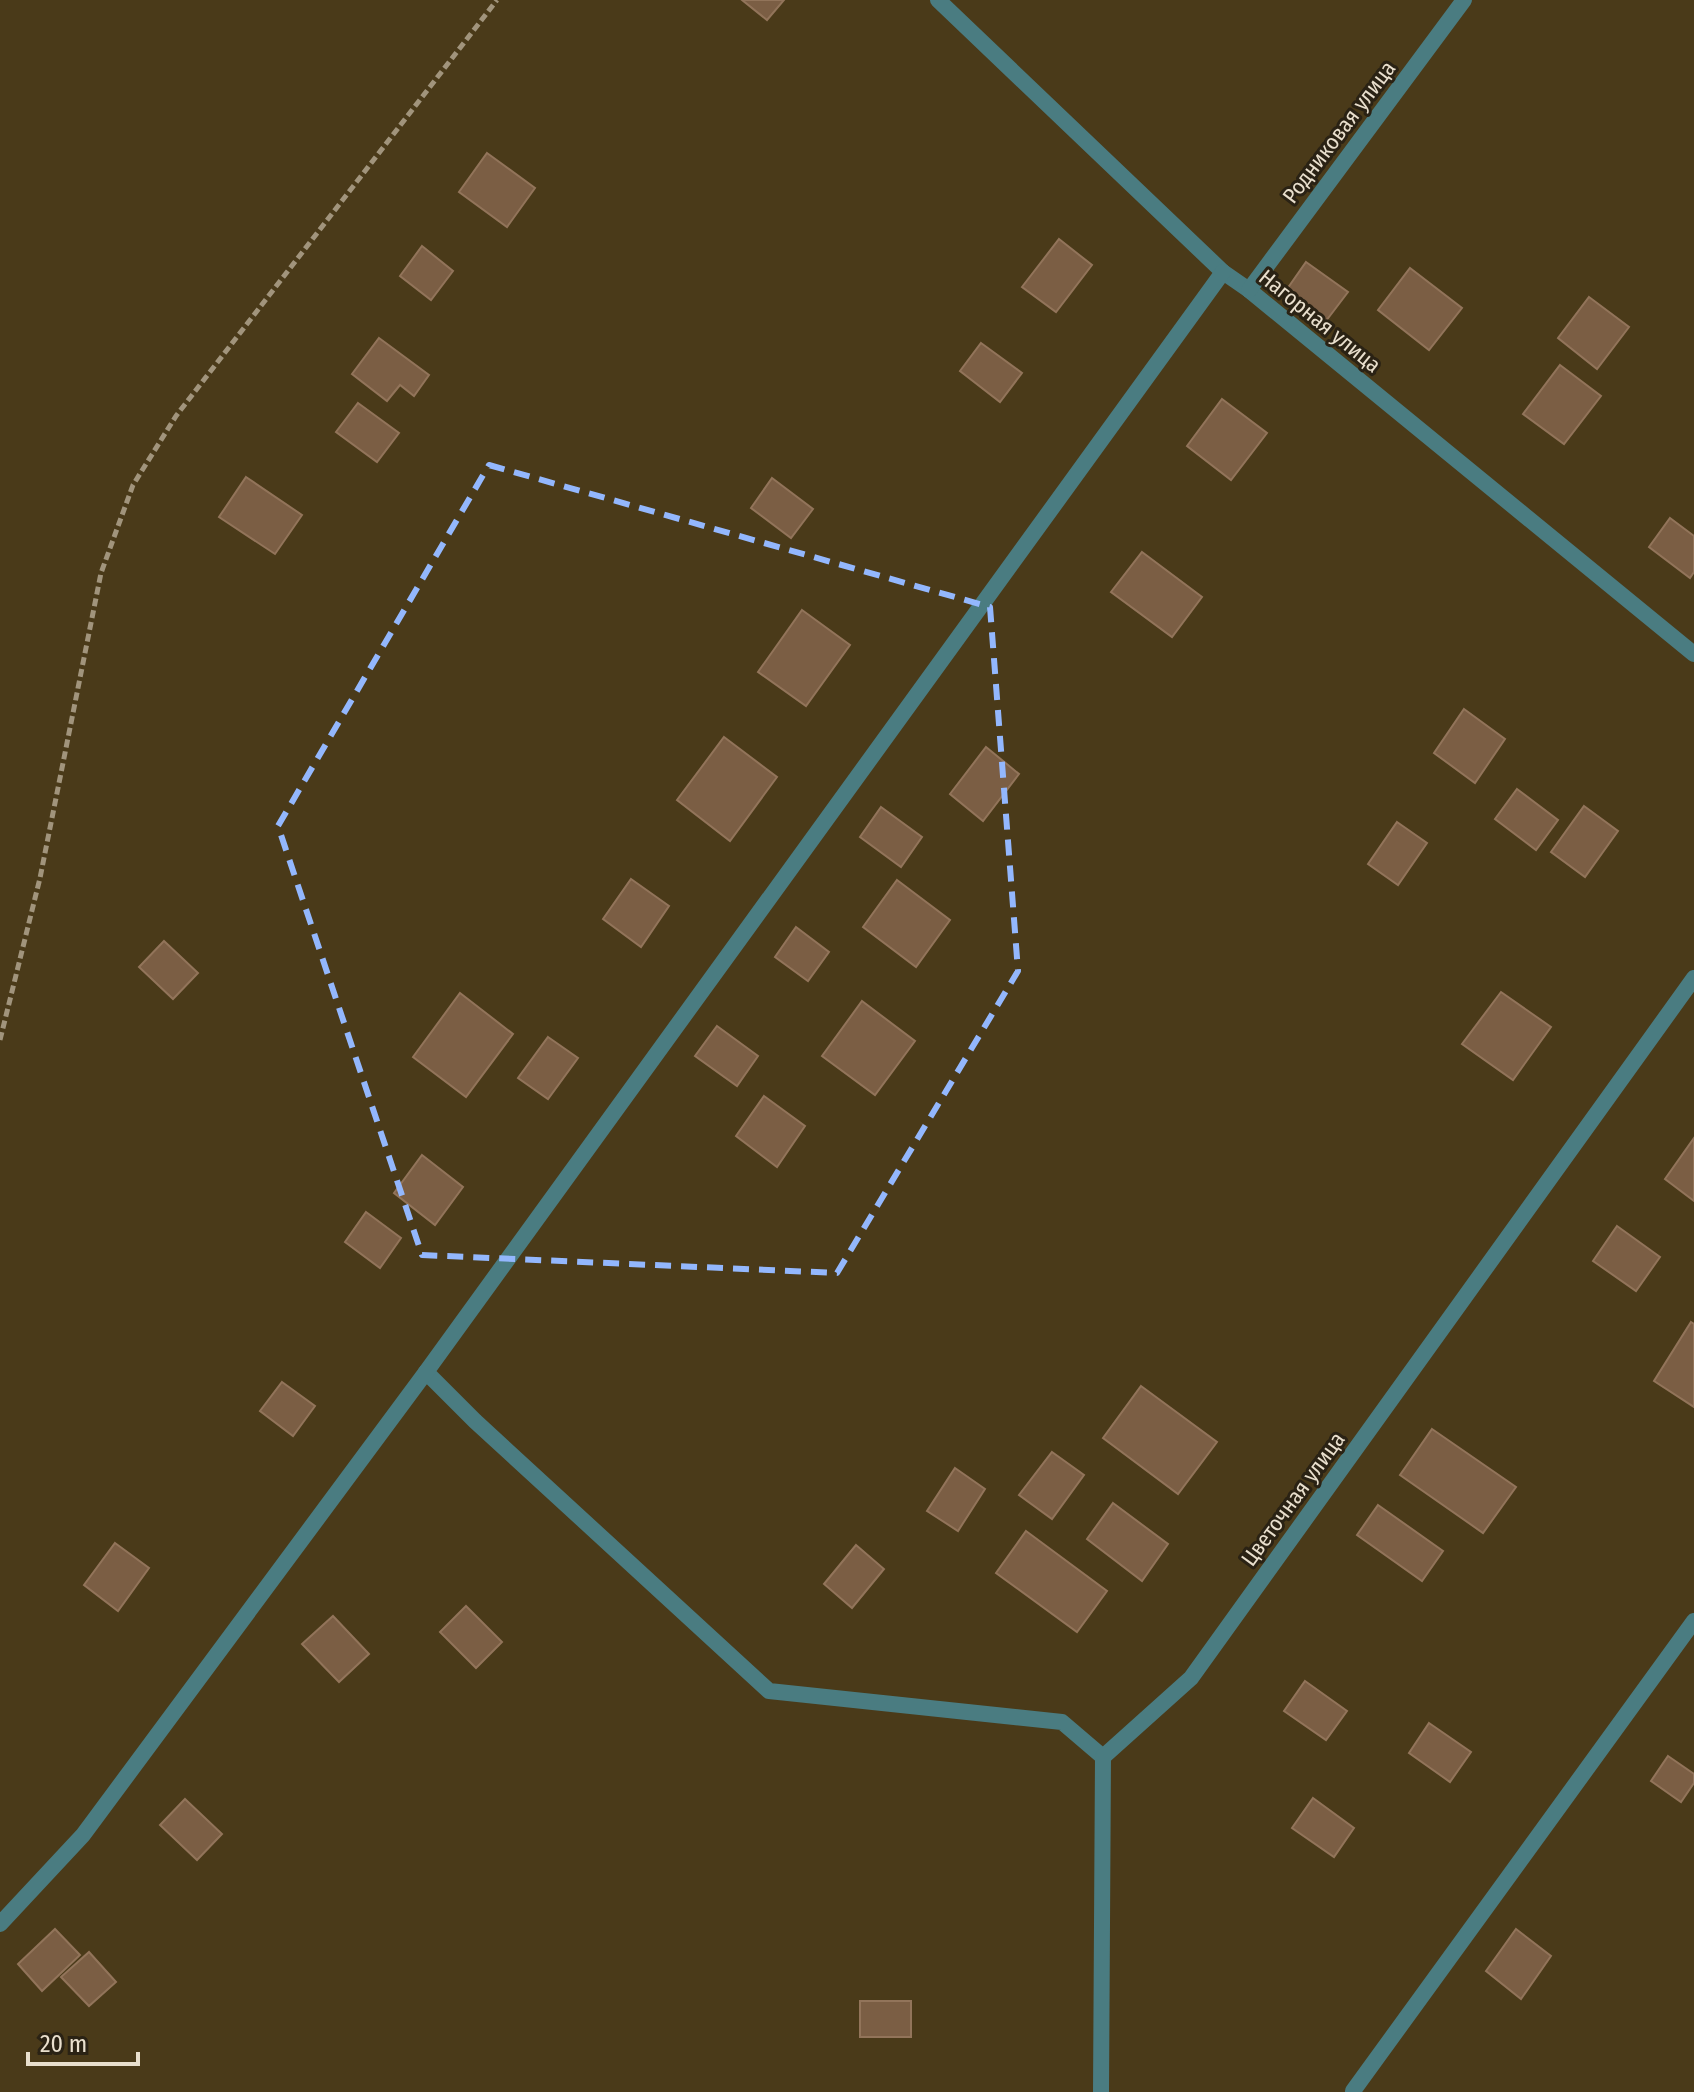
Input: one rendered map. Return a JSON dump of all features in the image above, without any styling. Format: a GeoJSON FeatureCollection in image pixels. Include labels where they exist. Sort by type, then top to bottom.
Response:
{"type":"FeatureCollection","features":[{"type":"Feature","properties":{"kind":"street","name":"Нагорная улица"},"geometry":{"type":"LineString","coordinates":[[938,0],[1223,272],[1694,654]]}},
{"type":"Feature","properties":{"kind":"street","name":"Родниковая улица"},"geometry":{"type":"LineString","coordinates":[[1249,290],[1464,0]]}},
{"type":"Feature","properties":{"kind":"street"},"geometry":{"type":"LineString","coordinates":[[0,1924],[83,1835],[426,1372],[1223,272]]}},
{"type":"Feature","properties":{"kind":"street","name":"Цветочная улица"},"geometry":{"type":"LineString","coordinates":[[1103,1757],[1191,1678],[1694,978]]}},
{"type":"Feature","properties":{"kind":"street"},"geometry":{"type":"LineString","coordinates":[[426,1372],[475,1421],[769,1691],[1062,1722],[1103,1757],[1101,2092]]}},
{"type":"Feature","properties":{"kind":"street"},"geometry":{"type":"LineString","coordinates":[[1353,2091],[1694,1621]]}},
{"type":"Feature","properties":{"kind":"path"},"geometry":{"type":"LineString","coordinates":[[0,1040],[40,878],[101,573],[133,485],[176,416],[497,0]]}},
{"type":"Feature","properties":{"kind":"highlighted area"},"geometry":{"type":"Polygon","coordinates":[[[489,465],[990,607],[1018,971],[837,1273],[422,1255],[278,826],[489,465]]]}},
{"type":"Feature","properties":{"kind":"building"},"geometry":{"type":"Polygon","coordinates":[[[742,0],[784,0],[767,20],[742,0]]]}},
{"type":"Feature","properties":{"kind":"building"},"geometry":{"type":"Polygon","coordinates":[[[487,153],[535,188],[507,227],[459,192],[487,153]]]}},
{"type":"Feature","properties":{"kind":"building"},"geometry":{"type":"Polygon","coordinates":[[[1059,239],[1092,265],[1056,312],[1022,287],[1059,239]]]}},
{"type":"Feature","properties":{"kind":"building"},"geometry":{"type":"Polygon","coordinates":[[[422,246],[453,271],[431,300],[400,276],[422,246]]]}},
{"type":"Feature","properties":{"kind":"building"},"geometry":{"type":"Polygon","coordinates":[[[1306,262],[1348,292],[1326,321],[1285,292],[1306,262]]]}},
{"type":"Feature","properties":{"kind":"building"},"geometry":{"type":"Polygon","coordinates":[[[1410,268],[1462,308],[1429,350],[1378,310],[1410,268]]]}},
{"type":"Feature","properties":{"kind":"building"},"geometry":{"type":"Polygon","coordinates":[[[1589,297],[1629,327],[1597,369],[1558,338],[1589,297]]]}},
{"type":"Feature","properties":{"kind":"building"},"geometry":{"type":"Polygon","coordinates":[[[379,338],[429,375],[414,396],[400,385],[387,401],[352,374],[379,338]]]}},
{"type":"Feature","properties":{"kind":"building"},"geometry":{"type":"Polygon","coordinates":[[[981,343],[1022,373],[1000,402],[960,371],[981,343]]]}},
{"type":"Feature","properties":{"kind":"building"},"geometry":{"type":"Polygon","coordinates":[[[1560,365],[1601,396],[1564,444],[1523,414],[1560,365]]]}},
{"type":"Feature","properties":{"kind":"building"},"geometry":{"type":"Polygon","coordinates":[[[1222,399],[1267,433],[1231,480],[1187,446],[1222,399]]]}},
{"type":"Feature","properties":{"kind":"building"},"geometry":{"type":"Polygon","coordinates":[[[358,403],[399,433],[377,462],[336,432],[358,403]]]}},
{"type":"Feature","properties":{"kind":"building"},"geometry":{"type":"Polygon","coordinates":[[[246,477],[302,515],[275,554],[219,517],[246,477]]]}},
{"type":"Feature","properties":{"kind":"building"},"geometry":{"type":"Polygon","coordinates":[[[772,478],[813,509],[791,538],[751,508],[772,478]]]}},
{"type":"Feature","properties":{"kind":"building"},"geometry":{"type":"Polygon","coordinates":[[[1670,518],[1694,536],[1694,572],[1690,578],[1649,547],[1670,518]]]}},
{"type":"Feature","properties":{"kind":"building"},"geometry":{"type":"Polygon","coordinates":[[[1142,552],[1202,597],[1172,637],[1111,592],[1142,552]]]}},
{"type":"Feature","properties":{"kind":"building"},"geometry":{"type":"Polygon","coordinates":[[[802,610],[850,645],[806,706],[758,672],[802,610]]]}},
{"type":"Feature","properties":{"kind":"building"},"geometry":{"type":"Polygon","coordinates":[[[1464,709],[1505,739],[1475,783],[1434,753],[1464,709]]]}},
{"type":"Feature","properties":{"kind":"building"},"geometry":{"type":"Polygon","coordinates":[[[724,737],[777,777],[730,841],[677,800],[724,737]]]}},
{"type":"Feature","properties":{"kind":"building"},"geometry":{"type":"Polygon","coordinates":[[[986,747],[1019,774],[983,821],[950,794],[986,747]]]}},
{"type":"Feature","properties":{"kind":"building"},"geometry":{"type":"Polygon","coordinates":[[[1517,789],[1558,820],[1536,850],[1495,819],[1517,789]]]}},
{"type":"Feature","properties":{"kind":"building"},"geometry":{"type":"Polygon","coordinates":[[[1584,806],[1618,831],[1585,877],[1551,852],[1584,806]]]}},
{"type":"Feature","properties":{"kind":"building"},"geometry":{"type":"Polygon","coordinates":[[[881,807],[922,837],[901,867],[860,837],[881,807]]]}},
{"type":"Feature","properties":{"kind":"building"},"geometry":{"type":"Polygon","coordinates":[[[1397,822],[1427,843],[1398,885],[1368,864],[1397,822]]]}},
{"type":"Feature","properties":{"kind":"building"},"geometry":{"type":"Polygon","coordinates":[[[631,879],[669,906],[641,947],[603,919],[631,879]]]}},
{"type":"Feature","properties":{"kind":"building"},"geometry":{"type":"Polygon","coordinates":[[[897,880],[950,920],[916,967],[863,927],[897,880]]]}},
{"type":"Feature","properties":{"kind":"building"},"geometry":{"type":"Polygon","coordinates":[[[796,927],[829,952],[808,981],[775,957],[796,927]]]}},
{"type":"Feature","properties":{"kind":"building"},"geometry":{"type":"Polygon","coordinates":[[[164,941],[198,973],[173,999],[139,967],[164,941]]]}},
{"type":"Feature","properties":{"kind":"building"},"geometry":{"type":"Polygon","coordinates":[[[1501,992],[1551,1027],[1513,1080],[1462,1044],[1501,992]]]}},
{"type":"Feature","properties":{"kind":"building"},"geometry":{"type":"Polygon","coordinates":[[[460,993],[513,1034],[466,1097],[413,1057],[460,993]]]}},
{"type":"Feature","properties":{"kind":"building"},"geometry":{"type":"Polygon","coordinates":[[[862,1001],[915,1041],[875,1095],[822,1056],[862,1001]]]}},
{"type":"Feature","properties":{"kind":"building"},"geometry":{"type":"Polygon","coordinates":[[[717,1026],[758,1056],[737,1086],[695,1056],[717,1026]]]}},
{"type":"Feature","properties":{"kind":"building"},"geometry":{"type":"Polygon","coordinates":[[[548,1037],[578,1058],[548,1099],[518,1078],[548,1037]]]}},
{"type":"Feature","properties":{"kind":"building"},"geometry":{"type":"Polygon","coordinates":[[[764,1096],[805,1126],[777,1167],[736,1136],[764,1096]]]}},
{"type":"Feature","properties":{"kind":"building"},"geometry":{"type":"Polygon","coordinates":[[[1694,1138],[1694,1201],[1665,1179],[1694,1138]]]}},
{"type":"Feature","properties":{"kind":"building"},"geometry":{"type":"Polygon","coordinates":[[[422,1155],[463,1187],[435,1225],[394,1193],[422,1155]]]}},
{"type":"Feature","properties":{"kind":"building"},"geometry":{"type":"Polygon","coordinates":[[[366,1212],[401,1238],[380,1268],[345,1242],[366,1212]]]}},
{"type":"Feature","properties":{"kind":"building"},"geometry":{"type":"Polygon","coordinates":[[[1617,1226],[1660,1257],[1636,1291],[1593,1261],[1617,1226]]]}},
{"type":"Feature","properties":{"kind":"building"},"geometry":{"type":"Polygon","coordinates":[[[1691,1322],[1694,1324],[1694,1407],[1654,1381],[1691,1322]]]}},
{"type":"Feature","properties":{"kind":"building"},"geometry":{"type":"Polygon","coordinates":[[[282,1382],[315,1406],[293,1436],[260,1411],[282,1382]]]}},
{"type":"Feature","properties":{"kind":"building"},"geometry":{"type":"Polygon","coordinates":[[[1141,1386],[1217,1442],[1178,1494],[1103,1438],[1141,1386]]]}},
{"type":"Feature","properties":{"kind":"building"},"geometry":{"type":"Polygon","coordinates":[[[1432,1429],[1516,1487],[1483,1533],[1400,1475],[1432,1429]]]}},
{"type":"Feature","properties":{"kind":"building"},"geometry":{"type":"Polygon","coordinates":[[[1052,1452],[1084,1475],[1052,1519],[1019,1495],[1052,1452]]]}},
{"type":"Feature","properties":{"kind":"building"},"geometry":{"type":"Polygon","coordinates":[[[955,1468],[985,1489],[958,1531],[927,1511],[955,1468]]]}},
{"type":"Feature","properties":{"kind":"building"},"geometry":{"type":"Polygon","coordinates":[[[1113,1503],[1168,1544],[1142,1581],[1087,1539],[1113,1503]]]}},
{"type":"Feature","properties":{"kind":"building"},"geometry":{"type":"Polygon","coordinates":[[[1378,1505],[1443,1551],[1422,1581],[1357,1535],[1378,1505]]]}},
{"type":"Feature","properties":{"kind":"building"},"geometry":{"type":"Polygon","coordinates":[[[1026,1531],[1107,1591],[1077,1632],[996,1573],[1026,1531]]]}},
{"type":"Feature","properties":{"kind":"building"},"geometry":{"type":"Polygon","coordinates":[[[115,1543],[149,1568],[118,1611],[84,1585],[115,1543]]]}},
{"type":"Feature","properties":{"kind":"building"},"geometry":{"type":"Polygon","coordinates":[[[856,1545],[884,1569],[852,1608],[824,1584],[856,1545]]]}},
{"type":"Feature","properties":{"kind":"building"},"geometry":{"type":"Polygon","coordinates":[[[466,1606],[502,1642],[476,1668],[440,1632],[466,1606]]]}},
{"type":"Feature","properties":{"kind":"building"},"geometry":{"type":"Polygon","coordinates":[[[333,1616],[369,1654],[339,1682],[302,1644],[333,1616]]]}},
{"type":"Feature","properties":{"kind":"building"},"geometry":{"type":"Polygon","coordinates":[[[1305,1681],[1347,1711],[1326,1740],[1284,1711],[1305,1681]]]}},
{"type":"Feature","properties":{"kind":"building"},"geometry":{"type":"Polygon","coordinates":[[[1429,1723],[1471,1752],[1450,1782],[1409,1753],[1429,1723]]]}},
{"type":"Feature","properties":{"kind":"building"},"geometry":{"type":"Polygon","coordinates":[[[1668,1756],[1694,1774],[1694,1783],[1681,1802],[1651,1781],[1668,1756]]]}},
{"type":"Feature","properties":{"kind":"building"},"geometry":{"type":"Polygon","coordinates":[[[1313,1798],[1354,1828],[1334,1857],[1292,1828],[1313,1798]]]}},
{"type":"Feature","properties":{"kind":"building"},"geometry":{"type":"Polygon","coordinates":[[[185,1799],[222,1834],[197,1860],[160,1825],[185,1799]]]}},
{"type":"Feature","properties":{"kind":"building"},"geometry":{"type":"Polygon","coordinates":[[[55,1929],[80,1955],[42,1991],[18,1964],[55,1929]]]}},
{"type":"Feature","properties":{"kind":"building"},"geometry":{"type":"Polygon","coordinates":[[[1516,1929],[1551,1956],[1521,1999],[1486,1971],[1516,1929]]]}},
{"type":"Feature","properties":{"kind":"building"},"geometry":{"type":"Polygon","coordinates":[[[89,1952],[116,1982],[89,2006],[61,1977],[89,1952]]]}},
{"type":"Feature","properties":{"kind":"building"},"geometry":{"type":"Polygon","coordinates":[[[860,2001],[911,2001],[911,2037],[860,2037],[860,2001]]]}}]}
